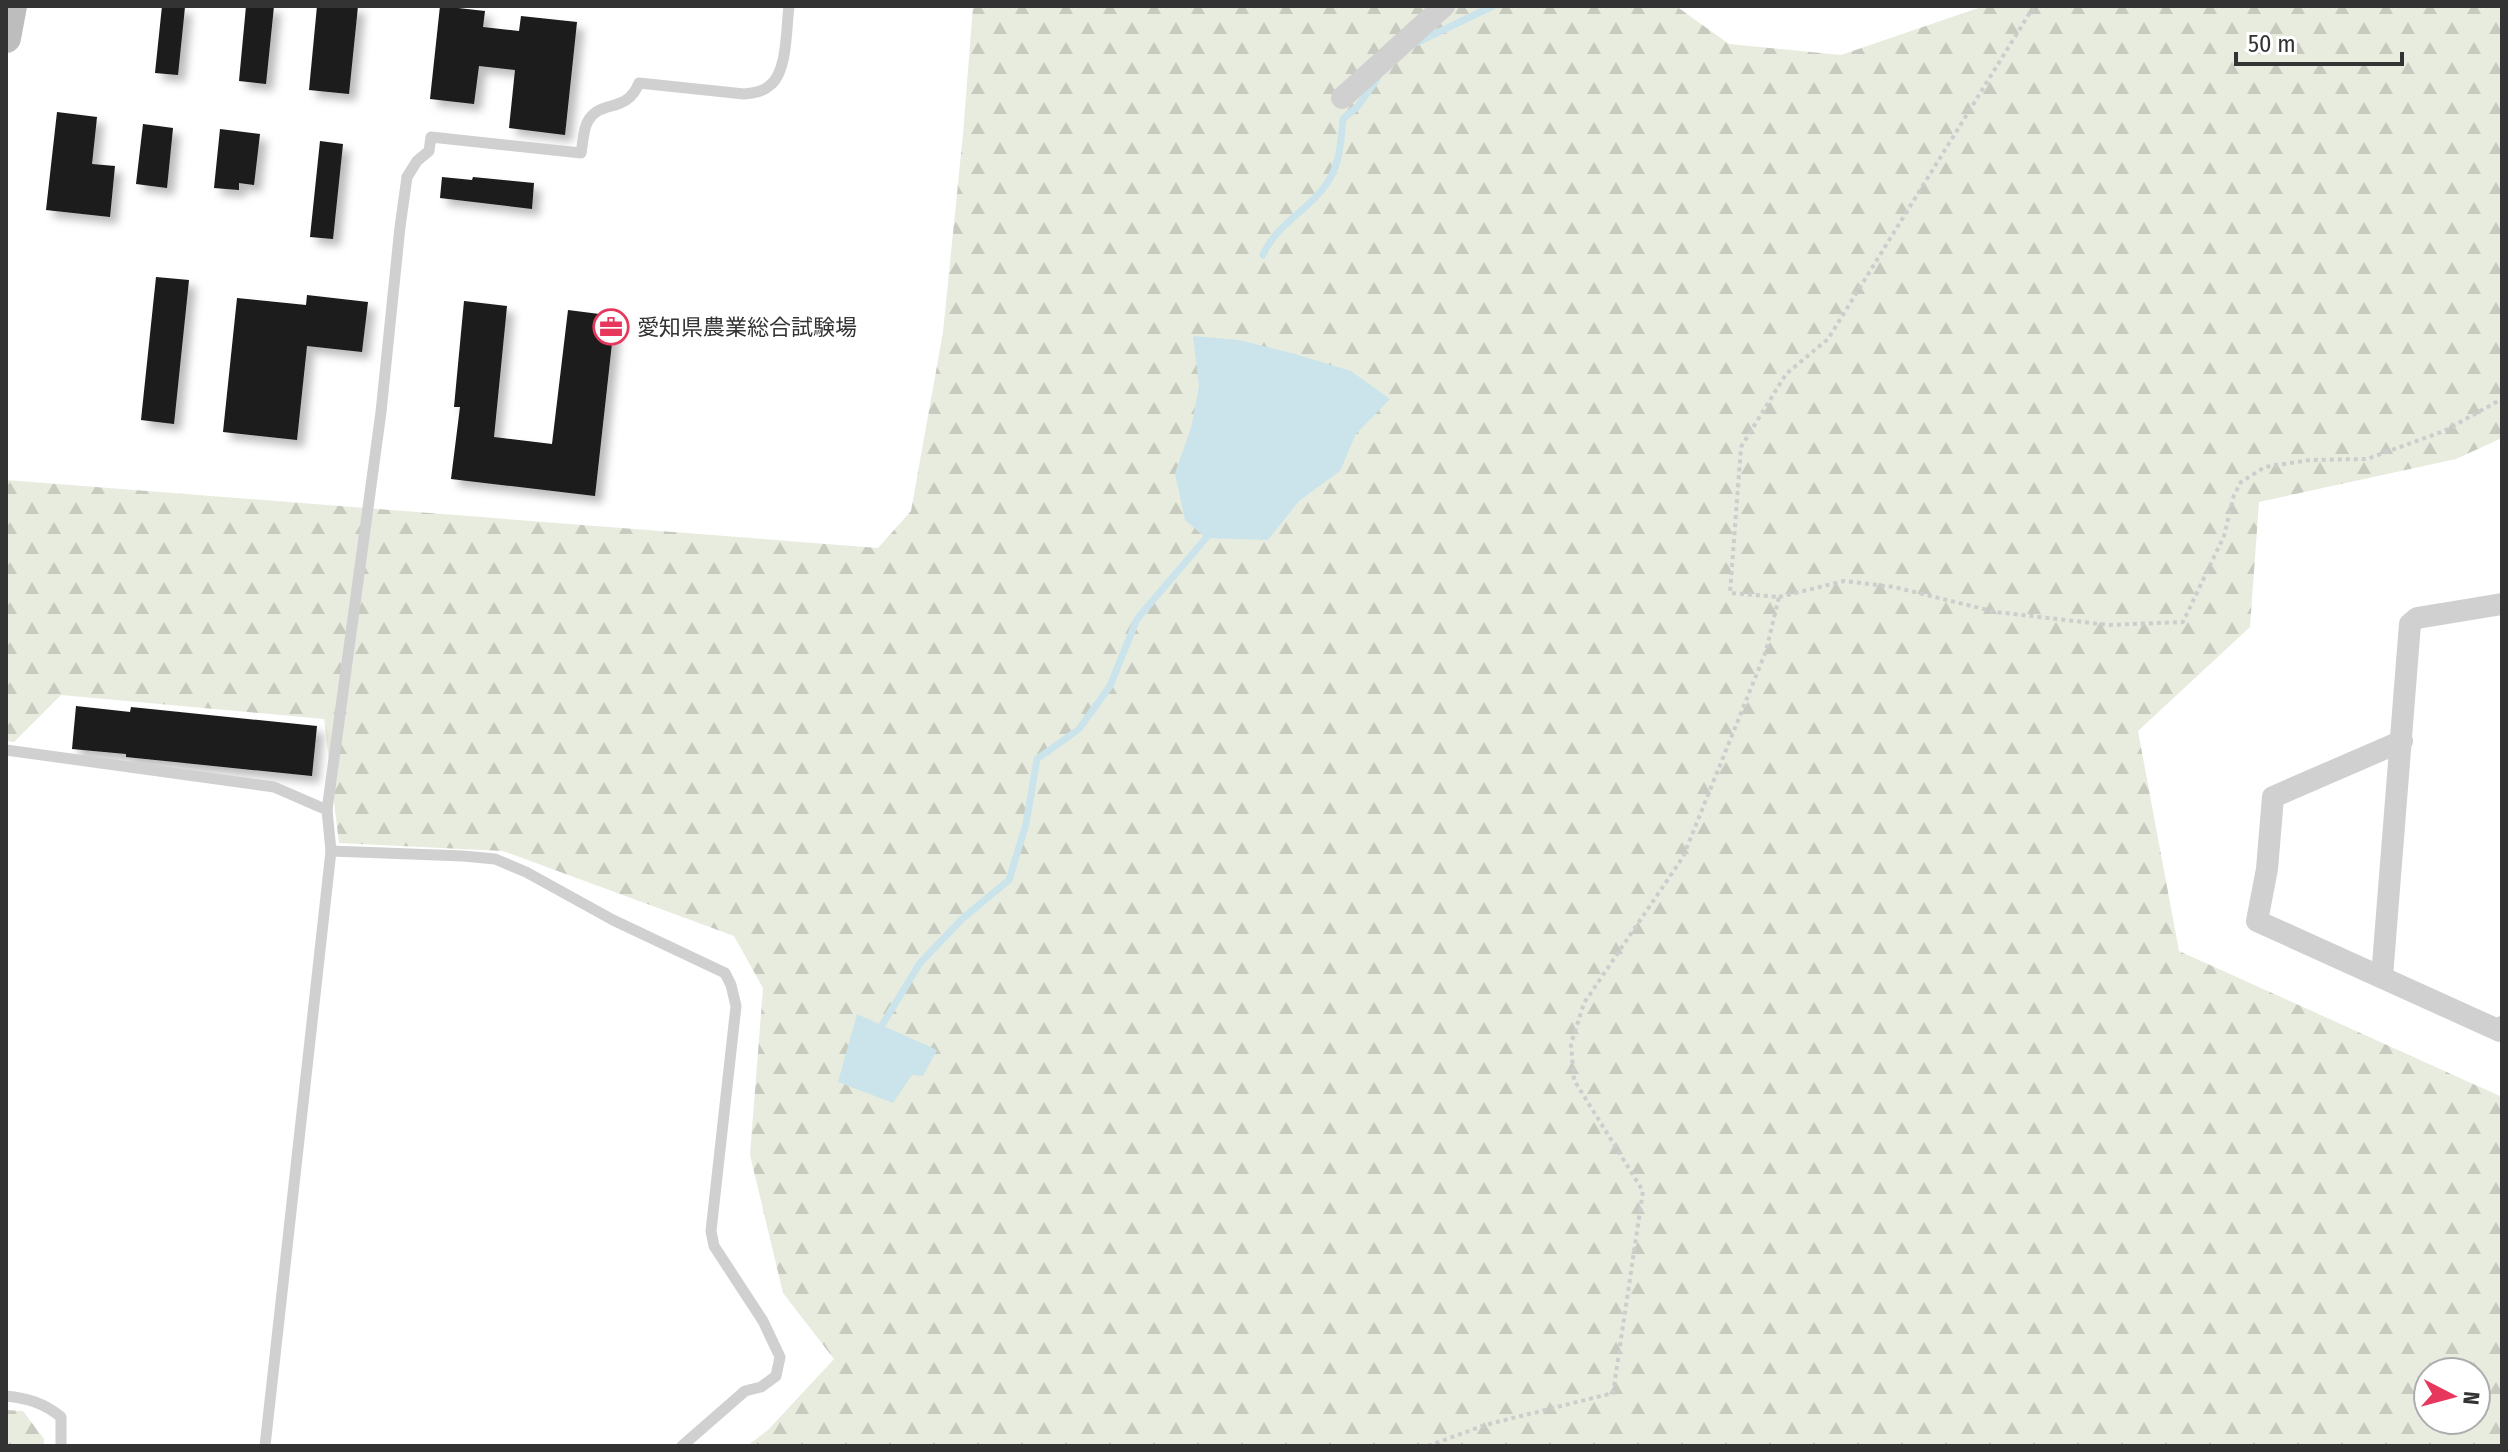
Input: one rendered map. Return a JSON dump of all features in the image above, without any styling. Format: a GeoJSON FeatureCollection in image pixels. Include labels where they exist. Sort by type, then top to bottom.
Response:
{"type":"FeatureCollection","features":[{"type":"Feature","properties":{"kind":"street"},"geometry":{"type":"LineString","coordinates":[[6,38],[12,6]]}},
{"type":"Feature","properties":{"kind":"street"},"geometry":{"type":"LineString","coordinates":[[1342,98],[1444,6]]}},
{"type":"Feature","properties":{"kind":"street"},"geometry":{"type":"LineString","coordinates":[[2382,977],[2410,624],[2417,618],[2502,604]]}},
{"type":"Feature","properties":{"kind":"street"},"geometry":{"type":"LineString","coordinates":[[2402,741],[2273,797],[2267,869],[2257,921],[2500,1031],[2502,1027]]}},
{"type":"Feature","properties":{"kind":"lane"},"geometry":{"type":"LineString","coordinates":[[265,1446],[331,851],[327,810],[381,412],[407,177],[417,161],[429,151],[431,137],[581,153],[586,123],[595,112],[626,101],[635,93],[639,83],[744,94],[758,92],[770,86],[782,67],[789,6]]}},
{"type":"Feature","properties":{"kind":"lane"},"geometry":{"type":"LineString","coordinates":[[6,750],[274,787],[327,810]]}},
{"type":"Feature","properties":{"kind":"lane"},"geometry":{"type":"LineString","coordinates":[[331,851],[495,859],[725,973],[736,1006],[711,1231],[714,1246],[763,1321],[780,1357],[776,1376],[761,1387],[745,1391],[682,1446]]}},
{"type":"Feature","properties":{"kind":"lane"},"geometry":{"type":"LineString","coordinates":[[6,1396],[27,1398],[50,1408],[61,1417],[61,1446]]}},
{"type":"Feature","properties":{"kind":"path"},"geometry":{"type":"LineString","coordinates":[[2034,6],[1828,339],[1786,374],[1741,447],[1730,593],[1779,597],[1844,581],[1894,587],[1996,612],[2109,625],[2183,622],[2224,536],[2234,495],[2241,482],[2265,467],[2310,460],[2367,459],[2444,431],[2502,399]]}},
{"type":"Feature","properties":{"kind":"path"},"geometry":{"type":"LineString","coordinates":[[1428,1446],[1485,1425],[1613,1393],[1643,1191],[1574,1080],[1571,1044],[1584,1003],[1683,857],[1766,651],[1779,597]]}},
{"type":"Feature","properties":{"kind":"green space"},"geometry":{"type":"Polygon","coordinates":[[[973,6],[1676,6],[1729,44],[1841,55],[1984,6],[2502,6],[2502,438],[2456,459],[2259,502],[2250,627],[2138,731],[2179,951],[2502,1097],[2502,1446],[747,1446],[768,1430],[834,1359],[783,1293],[750,1155],[763,988],[734,936],[503,851],[339,843],[324,719],[61,695],[14,742],[6,741],[6,480],[878,548],[911,511],[943,332],[973,6]]]}},
{"type":"Feature","properties":{"kind":"green space"},"geometry":{"type":"Polygon","coordinates":[[[6,1410],[23,1411],[44,1439],[44,1446],[6,1446],[6,1410]]]}},
{"type":"Feature","properties":{"kind":"water"},"geometry":{"type":"Polygon","coordinates":[[[1193,336],[1239,340],[1351,371],[1390,399],[1356,434],[1340,471],[1299,501],[1268,540],[1206,538],[1185,520],[1175,473],[1191,428],[1199,386],[1193,336]]]}},
{"type":"Feature","properties":{"kind":"water"},"geometry":{"type":"Polygon","coordinates":[[[857,1014],[937,1050],[923,1076],[912,1075],[893,1103],[838,1082],[857,1014]]]}},
{"type":"Feature","properties":{"kind":"building"},"geometry":{"type":"Polygon","coordinates":[[[162,6],[185,7],[178,75],[155,73],[162,6]]]}},
{"type":"Feature","properties":{"kind":"building"},"geometry":{"type":"Polygon","coordinates":[[[246,6],[274,6],[266,84],[239,81],[246,6]]]}},
{"type":"Feature","properties":{"kind":"building"},"geometry":{"type":"Polygon","coordinates":[[[317,6],[358,6],[349,94],[309,90],[317,6]]]}},
{"type":"Feature","properties":{"kind":"building"},"geometry":{"type":"Polygon","coordinates":[[[440,6],[485,11],[483,27],[519,31],[521,16],[577,22],[565,135],[509,128],[515,70],[479,66],[474,104],[430,99],[440,6]]]}},
{"type":"Feature","properties":{"kind":"building"},"geometry":{"type":"Polygon","coordinates":[[[57,112],[97,117],[92,164],[115,166],[110,217],[46,210],[57,112]]]}},
{"type":"Feature","properties":{"kind":"building"},"geometry":{"type":"Polygon","coordinates":[[[143,124],[173,128],[167,188],[136,184],[143,124]]]}},
{"type":"Feature","properties":{"kind":"building"},"geometry":{"type":"Polygon","coordinates":[[[220,129],[260,134],[254,185],[239,183],[239,190],[214,188],[220,129]]]}},
{"type":"Feature","properties":{"kind":"building"},"geometry":{"type":"Polygon","coordinates":[[[320,141],[343,144],[333,239],[310,237],[320,141]]]}},
{"type":"Feature","properties":{"kind":"building"},"geometry":{"type":"Polygon","coordinates":[[[442,177],[534,183],[532,209],[440,198],[442,177]]]}},
{"type":"Feature","properties":{"kind":"building"},"geometry":{"type":"Polygon","coordinates":[[[156,277],[189,280],[174,424],[141,420],[156,277]]]}},
{"type":"Feature","properties":{"kind":"building"},"geometry":{"type":"Polygon","coordinates":[[[307,295],[368,302],[362,352],[307,346],[297,440],[223,432],[237,298],[306,305],[307,295]]]}},
{"type":"Feature","properties":{"kind":"building"},"geometry":{"type":"Polygon","coordinates":[[[464,301],[507,306],[494,437],[552,444],[568,310],[615,316],[595,496],[451,479],[460,407],[454,407],[464,301]]]}},
{"type":"Feature","properties":{"kind":"building"},"geometry":{"type":"Polygon","coordinates":[[[76,706],[130,712],[131,707],[317,726],[312,776],[72,749],[76,706]]]}},
{"type":"Feature","properties":{"kind":"waterway"},"geometry":{"type":"LineString","coordinates":[[1418,42],[1493,6]]}},
{"type":"Feature","properties":{"kind":"waterway"},"geometry":{"type":"LineString","coordinates":[[1263,255],[1277,234],[1329,180],[1338,158],[1343,119],[1358,106],[1377,79]]}},
{"type":"Feature","properties":{"kind":"waterway"},"geometry":{"type":"LineString","coordinates":[[882,1025],[920,963],[963,918],[1009,880],[1026,824],[1037,759],[1079,729],[1110,686],[1137,619],[1206,538]]}},
{"type":"Feature","properties":{"kind":"place","name":"愛知県農業総合試験場"},"geometry":{"type":"Point","coordinates":[611,327]}}]}
